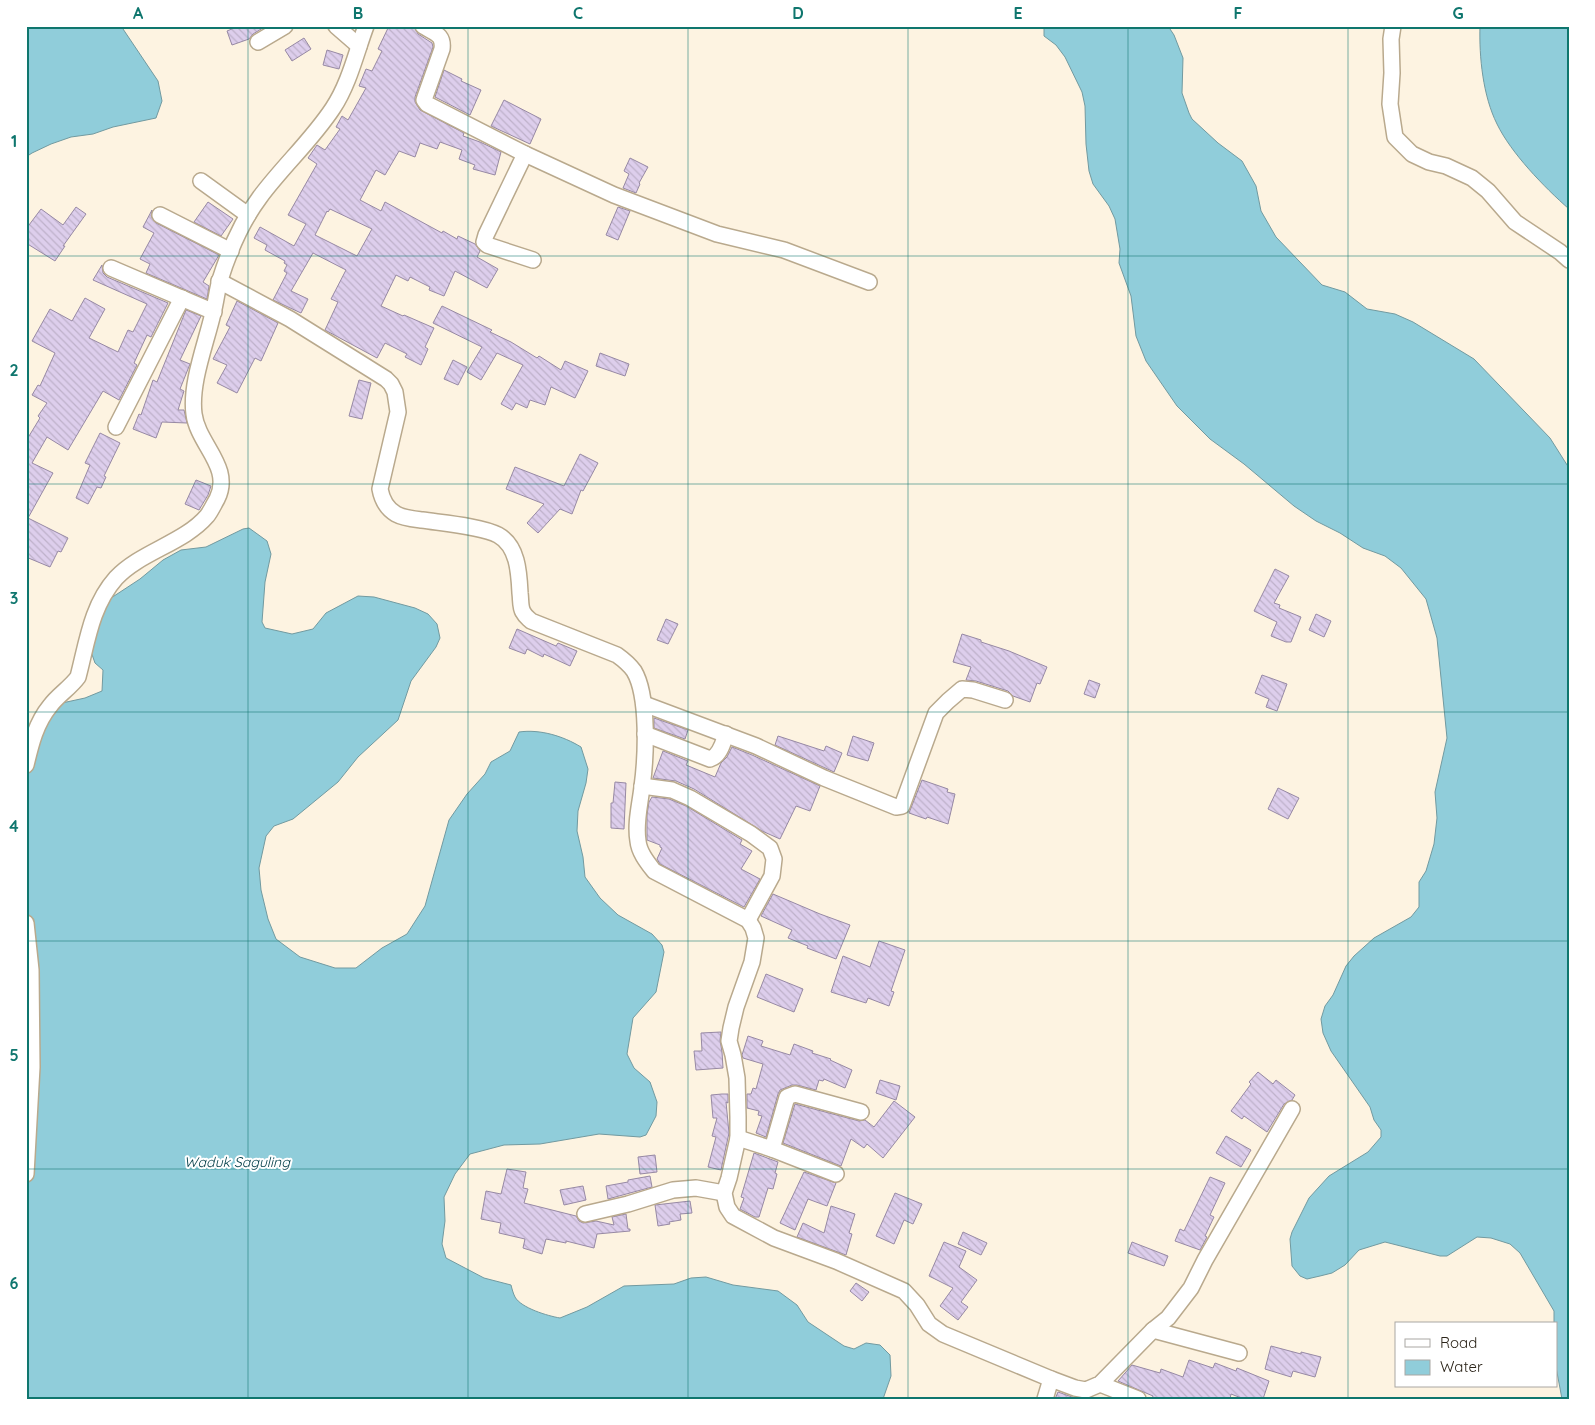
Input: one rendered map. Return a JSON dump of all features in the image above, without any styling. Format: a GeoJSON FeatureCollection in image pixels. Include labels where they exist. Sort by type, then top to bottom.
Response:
{"type":"FeatureCollection","features":[{"type":"Feature","properties":{"kind":"street"},"geometry":{"type":"LineString","coordinates":[[258,42],[285,26]]}},
{"type":"Feature","properties":{"kind":"street"},"geometry":{"type":"LineString","coordinates":[[336,26],[359,46]]}},
{"type":"Feature","properties":{"kind":"street"},"geometry":{"type":"LineString","coordinates":[[26,765],[33,736],[50,705],[78,677],[95,611],[104,594],[117,577],[139,559],[189,531],[207,516],[218,498],[222,483],[220,468],[210,453],[198,427],[194,417],[192,400],[200,361],[214,312],[219,281],[230,251],[248,215],[261,196],[313,136],[334,106],[345,85],[366,26]]}},
{"type":"Feature","properties":{"kind":"street"},"geometry":{"type":"LineString","coordinates":[[423,26],[440,36],[443,42],[424,97],[427,104],[525,154],[614,195],[717,234],[784,250],[869,282]]}},
{"type":"Feature","properties":{"kind":"street"},"geometry":{"type":"LineString","coordinates":[[1393,26],[1390,104],[1395,137],[1412,154],[1472,178],[1488,191],[1515,222],[1569,260]]}},
{"type":"Feature","properties":{"kind":"street"},"geometry":{"type":"LineString","coordinates":[[525,154],[484,242],[487,245],[533,260]]}},
{"type":"Feature","properties":{"kind":"street"},"geometry":{"type":"LineString","coordinates":[[201,181],[248,215]]}},
{"type":"Feature","properties":{"kind":"street"},"geometry":{"type":"LineString","coordinates":[[160,215],[230,251]]}},
{"type":"Feature","properties":{"kind":"street"},"geometry":{"type":"LineString","coordinates":[[111,268],[214,312]]}},
{"type":"Feature","properties":{"kind":"street"},"geometry":{"type":"LineString","coordinates":[[219,281],[290,318],[386,378],[392,384],[398,412],[380,489],[382,499],[388,508],[397,514],[410,518],[483,530],[498,535],[507,542],[516,561],[519,572],[521,608],[524,614],[531,621],[617,655],[628,663],[634,672],[640,685],[644,704],[642,786],[636,826],[638,842],[644,858],[654,871],[748,920],[754,928],[756,938],[752,962],[736,1007],[729,1041],[734,1055],[737,1078],[738,1138],[724,1193],[727,1207],[733,1216],[774,1238],[836,1261],[904,1291],[917,1305],[929,1324],[943,1334],[1051,1379],[1086,1390],[1100,1384],[1153,1330],[1168,1318],[1191,1288],[1292,1109]]}},
{"type":"Feature","properties":{"kind":"street"},"geometry":{"type":"LineString","coordinates":[[116,427],[182,298]]}},
{"type":"Feature","properties":{"kind":"street"},"geometry":{"type":"LineString","coordinates":[[644,704],[756,746],[824,778],[896,807],[901,807],[910,789],[936,714],[948,701],[962,689],[973,690],[1004,700]]}},
{"type":"Feature","properties":{"kind":"street"},"geometry":{"type":"LineString","coordinates":[[644,734],[710,759],[718,754],[726,734]]}},
{"type":"Feature","properties":{"kind":"street"},"geometry":{"type":"LineString","coordinates":[[642,786],[672,790],[690,798],[751,834],[770,848],[774,859],[772,876],[748,920]]}},
{"type":"Feature","properties":{"kind":"street"},"geometry":{"type":"LineString","coordinates":[[26,922],[31,970],[32,1067],[26,1174]]}},
{"type":"Feature","properties":{"kind":"street"},"geometry":{"type":"LineString","coordinates":[[772,1149],[788,1096],[791,1094],[861,1112]]}},
{"type":"Feature","properties":{"kind":"street"},"geometry":{"type":"LineString","coordinates":[[738,1138],[836,1174]]}},
{"type":"Feature","properties":{"kind":"street"},"geometry":{"type":"LineString","coordinates":[[585,1214],[628,1204],[673,1190],[696,1188],[724,1193]]}},
{"type":"Feature","properties":{"kind":"street"},"geometry":{"type":"LineString","coordinates":[[1153,1330],[1239,1353]]}},
{"type":"Feature","properties":{"kind":"street"},"geometry":{"type":"LineString","coordinates":[[1045,1399],[1051,1379]]}},
{"type":"Feature","properties":{"kind":"street"},"geometry":{"type":"LineString","coordinates":[[1100,1384],[1129,1397]]}},
{"type":"Feature","properties":{"kind":"water"},"geometry":{"type":"Polygon","coordinates":[[[26,26],[121,26],[158,81],[162,101],[156,118],[113,127],[93,134],[71,137],[51,144],[26,157],[26,26]]]}},
{"type":"Feature","properties":{"kind":"water"},"geometry":{"type":"Polygon","coordinates":[[[1044,26],[1168,26],[1174,35],[1183,58],[1182,93],[1192,119],[1218,143],[1242,161],[1256,186],[1261,211],[1276,237],[1322,285],[1345,292],[1367,309],[1395,314],[1413,322],[1474,359],[1550,438],[1569,468],[1569,1399],[1562,1399],[1558,1378],[1558,1322],[1554,1322],[1554,1311],[1520,1253],[1510,1244],[1491,1238],[1477,1237],[1447,1256],[1440,1256],[1385,1242],[1359,1250],[1345,1265],[1332,1273],[1307,1279],[1300,1276],[1292,1266],[1290,1239],[1309,1198],[1329,1176],[1368,1152],[1381,1137],[1381,1130],[1374,1120],[1370,1107],[1331,1051],[1323,1033],[1321,1019],[1325,1006],[1333,995],[1346,966],[1354,956],[1374,938],[1411,917],[1419,907],[1419,882],[1426,871],[1434,844],[1437,818],[1435,792],[1447,738],[1437,638],[1426,599],[1401,568],[1385,556],[1363,548],[1340,533],[1316,521],[1294,506],[1244,464],[1210,439],[1177,406],[1146,361],[1136,336],[1131,296],[1119,263],[1120,249],[1115,219],[1109,206],[1093,184],[1089,171],[1085,106],[1082,92],[1065,57],[1056,45],[1044,36],[1044,26]]]}},
{"type":"Feature","properties":{"kind":"water"},"geometry":{"type":"Polygon","coordinates":[[[1480,26],[1569,26],[1569,209],[1529,169],[1497,124],[1485,89],[1480,50],[1480,26]]]}},
{"type":"Feature","properties":{"kind":"water","name":"Waduk Saguling"},"geometry":{"type":"Polygon","coordinates":[[[249,528],[267,541],[271,554],[265,582],[262,622],[265,628],[292,634],[313,629],[326,613],[358,596],[374,597],[415,608],[428,614],[437,624],[440,638],[436,647],[411,681],[398,720],[358,757],[338,782],[293,819],[274,826],[266,836],[259,868],[261,890],[268,919],[276,939],[300,957],[335,968],[356,968],[382,948],[407,934],[425,906],[449,820],[467,794],[485,774],[491,762],[510,751],[519,732],[527,731],[559,737],[581,747],[588,769],[578,811],[577,831],[585,877],[600,898],[618,915],[652,934],[662,945],[664,952],[656,992],[633,1018],[627,1054],[634,1068],[650,1082],[657,1102],[656,1116],[646,1135],[640,1137],[599,1134],[540,1144],[504,1145],[470,1154],[455,1174],[444,1197],[445,1221],[442,1244],[446,1258],[484,1278],[511,1285],[515,1297],[523,1305],[560,1318],[587,1307],[624,1286],[674,1284],[691,1278],[706,1277],[733,1285],[778,1291],[797,1305],[808,1322],[844,1346],[854,1349],[866,1343],[880,1345],[890,1355],[891,1376],[883,1399],[26,1399],[26,787],[31,756],[46,724],[62,703],[85,698],[102,691],[103,670],[95,663],[89,646],[111,598],[140,579],[163,560],[181,550],[206,547],[243,529],[249,528]]]}},
{"type":"Feature","properties":{"kind":"building"},"geometry":{"type":"Polygon","coordinates":[[[239,26],[266,26],[253,34],[249,39],[232,45],[227,31],[239,26]]]}},
{"type":"Feature","properties":{"kind":"building"},"geometry":{"type":"Polygon","coordinates":[[[389,26],[414,26],[418,34],[432,43],[433,47],[415,97],[415,102],[420,110],[464,133],[463,136],[501,152],[495,175],[473,169],[475,165],[459,159],[462,150],[440,142],[437,149],[420,143],[415,157],[399,151],[385,175],[376,170],[360,200],[381,211],[385,202],[442,233],[443,231],[457,239],[458,236],[475,244],[480,251],[477,257],[498,269],[487,288],[455,271],[444,296],[429,290],[430,287],[410,277],[408,281],[396,275],[381,306],[434,328],[425,347],[428,349],[421,365],[405,357],[407,354],[385,343],[377,358],[325,330],[338,302],[331,299],[346,270],[313,253],[291,291],[308,299],[301,313],[273,300],[287,273],[284,271],[287,265],[284,263],[285,261],[265,250],[267,245],[254,238],[260,227],[294,246],[306,224],[288,215],[317,164],[308,158],[317,145],[325,150],[340,129],[336,127],[342,116],[348,120],[366,88],[359,86],[366,69],[372,71],[382,51],[378,49],[389,26]],[[330,209],[327,211],[315,235],[357,256],[372,229],[330,209]]]}},
{"type":"Feature","properties":{"kind":"building"},"geometry":{"type":"Polygon","coordinates":[[[304,38],[311,49],[292,61],[285,50],[304,38]]]}},
{"type":"Feature","properties":{"kind":"building"},"geometry":{"type":"Polygon","coordinates":[[[327,50],[343,55],[339,69],[323,65],[327,50]]]}},
{"type":"Feature","properties":{"kind":"building"},"geometry":{"type":"Polygon","coordinates":[[[444,70],[462,79],[461,81],[481,90],[470,115],[435,97],[444,70]]]}},
{"type":"Feature","properties":{"kind":"building"},"geometry":{"type":"Polygon","coordinates":[[[504,100],[541,119],[530,144],[491,126],[504,100]]]}},
{"type":"Feature","properties":{"kind":"building"},"geometry":{"type":"Polygon","coordinates":[[[630,158],[648,167],[636,193],[623,188],[629,174],[624,171],[630,158]]]}},
{"type":"Feature","properties":{"kind":"building"},"geometry":{"type":"Polygon","coordinates":[[[208,202],[233,219],[221,236],[194,222],[208,202]]]}},
{"type":"Feature","properties":{"kind":"building"},"geometry":{"type":"Polygon","coordinates":[[[76,207],[86,214],[63,246],[65,246],[55,261],[26,243],[26,229],[41,209],[63,225],[76,207]]]}},
{"type":"Feature","properties":{"kind":"building"},"geometry":{"type":"Polygon","coordinates":[[[618,207],[630,211],[618,240],[606,235],[618,207]]]}},
{"type":"Feature","properties":{"kind":"building"},"geometry":{"type":"Polygon","coordinates":[[[152,210],[151,216],[156,223],[219,255],[203,282],[209,286],[207,299],[146,273],[150,264],[140,259],[154,233],[143,227],[152,210]]]}},
{"type":"Feature","properties":{"kind":"building"},"geometry":{"type":"Polygon","coordinates":[[[102,265],[103,273],[107,277],[168,303],[151,337],[147,335],[134,363],[137,365],[119,400],[103,391],[68,450],[47,437],[32,463],[53,473],[28,518],[68,538],[61,552],[58,551],[50,567],[26,557],[26,441],[40,418],[38,416],[47,403],[32,395],[38,385],[40,386],[55,353],[32,341],[50,309],[72,321],[85,298],[105,309],[89,338],[118,352],[128,330],[133,332],[147,304],[93,280],[102,265]]]}},
{"type":"Feature","properties":{"kind":"building"},"geometry":{"type":"Polygon","coordinates":[[[237,301],[278,323],[261,361],[255,358],[237,393],[217,383],[227,365],[213,359],[230,327],[226,325],[237,301]]]}},
{"type":"Feature","properties":{"kind":"building"},"geometry":{"type":"Polygon","coordinates":[[[442,306],[492,330],[490,332],[537,358],[539,356],[561,370],[565,361],[588,371],[575,398],[551,387],[545,405],[530,400],[527,408],[516,403],[512,410],[501,404],[523,365],[497,353],[481,380],[467,372],[482,347],[433,323],[442,306]]]}},
{"type":"Feature","properties":{"kind":"building"},"geometry":{"type":"Polygon","coordinates":[[[186,310],[201,316],[180,360],[190,364],[180,389],[184,391],[178,410],[184,410],[187,423],[162,422],[156,438],[133,429],[139,414],[141,415],[153,380],[157,382],[186,310]]]}},
{"type":"Feature","properties":{"kind":"building"},"geometry":{"type":"Polygon","coordinates":[[[600,353],[629,364],[625,376],[596,366],[600,353]]]}},
{"type":"Feature","properties":{"kind":"building"},"geometry":{"type":"Polygon","coordinates":[[[453,360],[467,367],[458,385],[444,379],[453,360]]]}},
{"type":"Feature","properties":{"kind":"building"},"geometry":{"type":"Polygon","coordinates":[[[359,380],[371,383],[362,419],[349,416],[359,380]]]}},
{"type":"Feature","properties":{"kind":"building"},"geometry":{"type":"Polygon","coordinates":[[[100,433],[120,443],[104,476],[106,477],[101,488],[97,487],[88,504],[76,498],[90,465],[85,463],[100,433]]]}},
{"type":"Feature","properties":{"kind":"building"},"geometry":{"type":"Polygon","coordinates":[[[580,454],[598,463],[583,491],[581,490],[572,514],[560,509],[538,533],[527,523],[544,504],[506,489],[515,467],[564,486],[580,454]]]}},
{"type":"Feature","properties":{"kind":"building"},"geometry":{"type":"Polygon","coordinates":[[[196,480],[211,486],[199,510],[185,504],[196,480]]]}},
{"type":"Feature","properties":{"kind":"building"},"geometry":{"type":"Polygon","coordinates":[[[1275,569],[1289,576],[1274,603],[1280,605],[1279,608],[1301,617],[1291,642],[1271,636],[1277,622],[1254,611],[1275,569]]]}},
{"type":"Feature","properties":{"kind":"building"},"geometry":{"type":"Polygon","coordinates":[[[1316,614],[1331,621],[1324,637],[1309,630],[1316,614]]]}},
{"type":"Feature","properties":{"kind":"building"},"geometry":{"type":"Polygon","coordinates":[[[666,619],[678,624],[668,644],[657,640],[666,619]]]}},
{"type":"Feature","properties":{"kind":"building"},"geometry":{"type":"Polygon","coordinates":[[[517,629],[556,646],[558,643],[577,651],[570,666],[544,654],[543,657],[527,649],[525,654],[509,648],[517,629]]]}},
{"type":"Feature","properties":{"kind":"building"},"geometry":{"type":"Polygon","coordinates":[[[962,634],[1047,667],[1040,684],[1037,683],[1030,702],[1013,696],[1008,691],[976,681],[966,680],[971,667],[953,662],[962,634]]]}},
{"type":"Feature","properties":{"kind":"building"},"geometry":{"type":"Polygon","coordinates":[[[1262,675],[1287,684],[1277,711],[1266,707],[1269,699],[1255,693],[1262,675]]]}},
{"type":"Feature","properties":{"kind":"building"},"geometry":{"type":"Polygon","coordinates":[[[1089,680],[1100,684],[1095,698],[1084,694],[1089,680]]]}},
{"type":"Feature","properties":{"kind":"building"},"geometry":{"type":"Polygon","coordinates":[[[654,718],[688,730],[685,739],[654,728],[654,718]]]}},
{"type":"Feature","properties":{"kind":"building"},"geometry":{"type":"Polygon","coordinates":[[[778,736],[824,751],[826,746],[842,753],[834,772],[775,745],[778,736]]]}},
{"type":"Feature","properties":{"kind":"building"},"geometry":{"type":"Polygon","coordinates":[[[853,736],[874,743],[868,761],[847,755],[853,736]]]}},
{"type":"Feature","properties":{"kind":"building"},"geometry":{"type":"Polygon","coordinates":[[[732,747],[820,786],[810,811],[796,806],[780,839],[762,831],[694,789],[676,781],[653,778],[663,751],[688,761],[686,765],[715,777],[721,763],[727,757],[732,747]]]}},
{"type":"Feature","properties":{"kind":"building"},"geometry":{"type":"Polygon","coordinates":[[[922,780],[948,789],[947,792],[955,794],[948,824],[909,813],[922,780]]]}},
{"type":"Feature","properties":{"kind":"building"},"geometry":{"type":"Polygon","coordinates":[[[615,782],[626,783],[624,829],[611,828],[611,803],[613,803],[615,782]]]}},
{"type":"Feature","properties":{"kind":"building"},"geometry":{"type":"Polygon","coordinates":[[[1278,788],[1299,798],[1288,819],[1268,809],[1278,788]]]}},
{"type":"Feature","properties":{"kind":"building"},"geometry":{"type":"Polygon","coordinates":[[[652,797],[669,799],[686,806],[742,840],[740,844],[752,851],[741,869],[760,879],[744,907],[660,864],[657,859],[662,848],[660,845],[647,840],[647,815],[649,802],[652,797]]]}},
{"type":"Feature","properties":{"kind":"building"},"geometry":{"type":"Polygon","coordinates":[[[773,894],[850,925],[836,959],[807,948],[808,946],[788,938],[792,930],[761,916],[773,894]]]}},
{"type":"Feature","properties":{"kind":"building"},"geometry":{"type":"Polygon","coordinates":[[[879,941],[905,950],[891,991],[894,992],[889,1006],[868,998],[866,1003],[831,992],[843,956],[870,967],[879,941]]]}},
{"type":"Feature","properties":{"kind":"building"},"geometry":{"type":"Polygon","coordinates":[[[766,974],[803,989],[794,1012],[757,997],[766,974]]]}},
{"type":"Feature","properties":{"kind":"building"},"geometry":{"type":"Polygon","coordinates":[[[721,1032],[723,1068],[696,1070],[694,1051],[702,1051],[701,1033],[721,1032]]]}},
{"type":"Feature","properties":{"kind":"building"},"geometry":{"type":"Polygon","coordinates":[[[748,1036],[763,1041],[761,1046],[790,1055],[794,1044],[852,1070],[845,1088],[824,1079],[823,1081],[819,1080],[816,1090],[792,1085],[780,1090],[766,1137],[756,1133],[762,1116],[758,1115],[759,1111],[747,1108],[747,1094],[751,1094],[753,1088],[756,1089],[763,1064],[743,1058],[742,1055],[748,1036]]]}},
{"type":"Feature","properties":{"kind":"building"},"geometry":{"type":"Polygon","coordinates":[[[1258,1072],[1273,1084],[1276,1080],[1295,1095],[1292,1100],[1284,1104],[1267,1132],[1244,1116],[1242,1119],[1231,1111],[1251,1084],[1249,1082],[1258,1072]]]}},
{"type":"Feature","properties":{"kind":"building"},"geometry":{"type":"Polygon","coordinates":[[[880,1080],[900,1086],[896,1100],[876,1093],[880,1080]]]}},
{"type":"Feature","properties":{"kind":"building"},"geometry":{"type":"Polygon","coordinates":[[[728,1094],[728,1103],[726,1102],[729,1133],[721,1170],[708,1167],[716,1137],[712,1136],[717,1118],[713,1118],[711,1095],[728,1094]]]}},
{"type":"Feature","properties":{"kind":"building"},"geometry":{"type":"Polygon","coordinates":[[[894,1101],[915,1117],[883,1158],[867,1144],[864,1148],[851,1139],[841,1166],[783,1143],[795,1104],[859,1121],[865,1120],[874,1127],[894,1101]]]}},
{"type":"Feature","properties":{"kind":"building"},"geometry":{"type":"Polygon","coordinates":[[[1226,1136],[1251,1150],[1241,1167],[1216,1153],[1226,1136]]]}},
{"type":"Feature","properties":{"kind":"building"},"geometry":{"type":"Polygon","coordinates":[[[754,1153],[778,1162],[773,1189],[768,1188],[759,1217],[755,1217],[740,1209],[744,1198],[741,1197],[754,1153]]]}},
{"type":"Feature","properties":{"kind":"building"},"geometry":{"type":"Polygon","coordinates":[[[655,1155],[657,1172],[640,1174],[638,1157],[655,1155]]]}},
{"type":"Feature","properties":{"kind":"building"},"geometry":{"type":"Polygon","coordinates":[[[507,1169],[526,1172],[523,1188],[528,1189],[524,1203],[576,1216],[583,1223],[596,1221],[614,1225],[612,1217],[626,1214],[630,1231],[597,1234],[594,1248],[566,1241],[566,1243],[546,1239],[542,1254],[523,1248],[525,1239],[499,1233],[501,1223],[481,1219],[486,1191],[501,1194],[507,1169]]]}},
{"type":"Feature","properties":{"kind":"building"},"geometry":{"type":"Polygon","coordinates":[[[804,1172],[836,1183],[827,1206],[808,1199],[795,1230],[780,1223],[804,1172]]]}},
{"type":"Feature","properties":{"kind":"building"},"geometry":{"type":"Polygon","coordinates":[[[650,1176],[652,1187],[608,1199],[606,1186],[650,1176]]]}},
{"type":"Feature","properties":{"kind":"building"},"geometry":{"type":"Polygon","coordinates":[[[1210,1177],[1225,1183],[1210,1215],[1214,1217],[1200,1250],[1175,1241],[1180,1229],[1184,1231],[1210,1177]]]}},
{"type":"Feature","properties":{"kind":"building"},"geometry":{"type":"Polygon","coordinates":[[[583,1186],[586,1200],[564,1205],[560,1190],[583,1186]]]}},
{"type":"Feature","properties":{"kind":"building"},"geometry":{"type":"Polygon","coordinates":[[[895,1193],[922,1204],[913,1224],[904,1220],[894,1244],[876,1236],[895,1193]]]}},
{"type":"Feature","properties":{"kind":"building"},"geometry":{"type":"Polygon","coordinates":[[[690,1201],[692,1213],[680,1214],[681,1220],[658,1226],[655,1205],[690,1201]]]}},
{"type":"Feature","properties":{"kind":"building"},"geometry":{"type":"Polygon","coordinates":[[[831,1206],[855,1214],[849,1233],[852,1234],[846,1255],[797,1237],[803,1223],[824,1233],[831,1206]]]}},
{"type":"Feature","properties":{"kind":"building"},"geometry":{"type":"Polygon","coordinates":[[[963,1232],[987,1243],[981,1255],[958,1244],[963,1232]]]}},
{"type":"Feature","properties":{"kind":"building"},"geometry":{"type":"Polygon","coordinates":[[[944,1242],[966,1251],[959,1267],[977,1280],[961,1302],[968,1307],[958,1320],[940,1306],[953,1288],[929,1276],[944,1242]]]}},
{"type":"Feature","properties":{"kind":"building"},"geometry":{"type":"Polygon","coordinates":[[[1132,1242],[1168,1256],[1164,1266],[1128,1253],[1132,1242]]]}},
{"type":"Feature","properties":{"kind":"building"},"geometry":{"type":"Polygon","coordinates":[[[856,1283],[869,1292],[862,1301],[850,1291],[856,1283]]]}},
{"type":"Feature","properties":{"kind":"building"},"geometry":{"type":"Polygon","coordinates":[[[1271,1346],[1321,1357],[1315,1377],[1293,1371],[1291,1377],[1265,1369],[1271,1346]]]}},
{"type":"Feature","properties":{"kind":"building"},"geometry":{"type":"Polygon","coordinates":[[[1189,1360],[1213,1368],[1215,1363],[1236,1371],[1237,1368],[1269,1381],[1263,1399],[1244,1399],[1231,1394],[1230,1399],[1152,1399],[1153,1396],[1118,1381],[1132,1365],[1160,1373],[1161,1369],[1183,1377],[1189,1360]]]}},
{"type":"Feature","properties":{"kind":"building"},"geometry":{"type":"Polygon","coordinates":[[[1058,1392],[1072,1397],[1082,1399],[1055,1399],[1058,1392]]]}}]}
